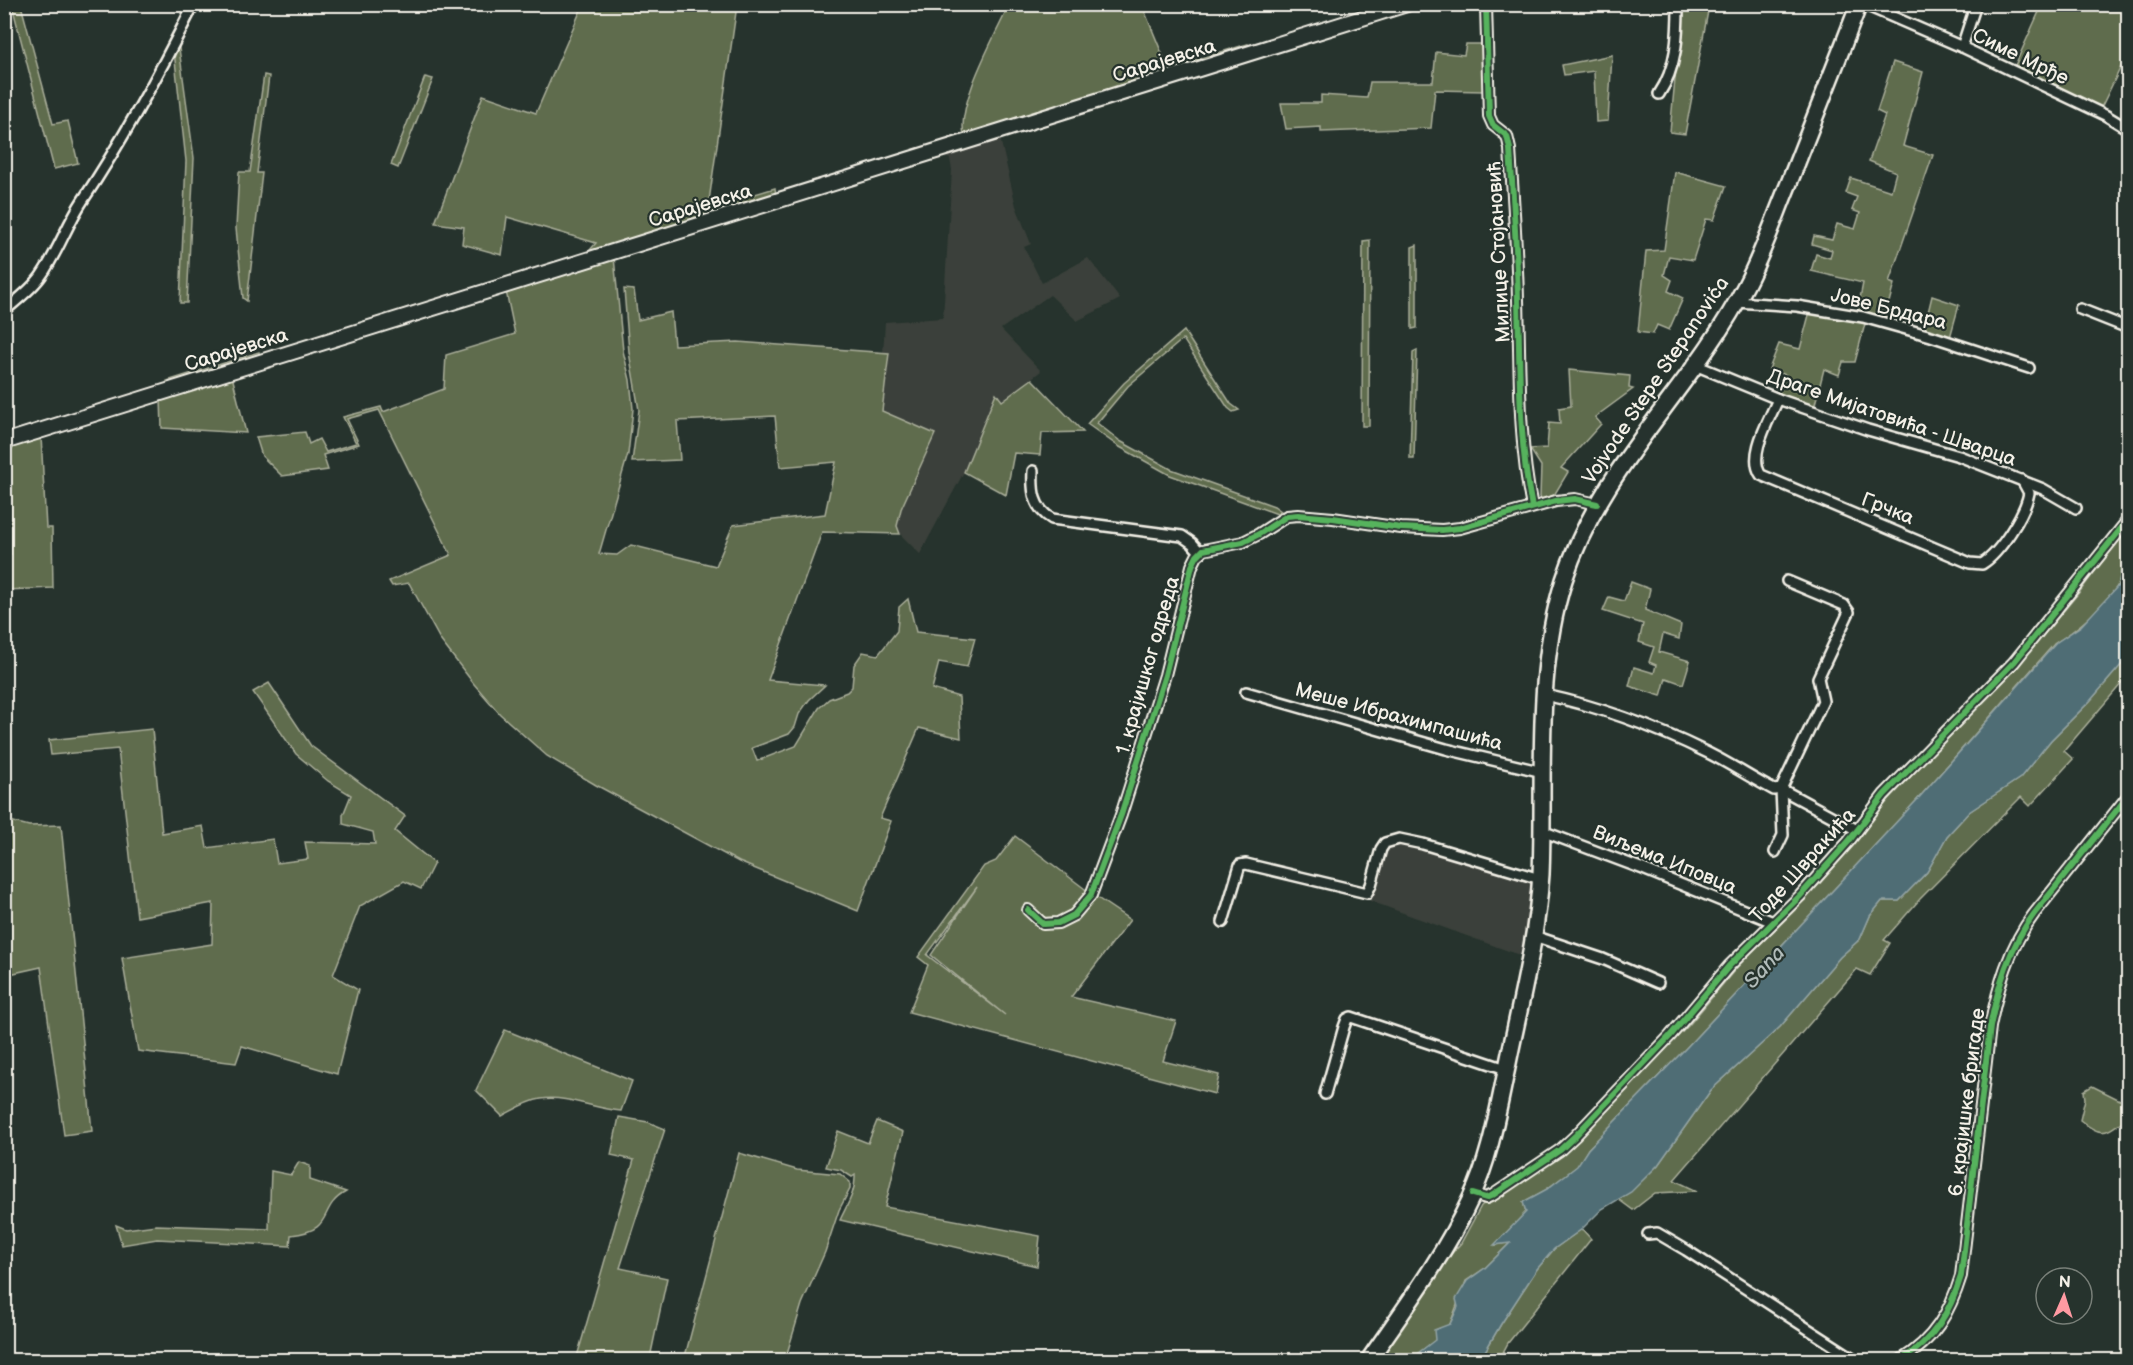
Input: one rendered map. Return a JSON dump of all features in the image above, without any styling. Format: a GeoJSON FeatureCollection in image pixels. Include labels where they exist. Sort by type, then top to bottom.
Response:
{"type":"FeatureCollection","features":[{"type":"Feature","properties":{"kind":"main road","name":"Сарајевска"},"geometry":{"type":"LineString","coordinates":[[4,442],[1407,4]]}},
{"type":"Feature","properties":{"kind":"main road","name":"Vojvode Stepe Stepanovića"},"geometry":{"type":"LineString","coordinates":[[1369,1360],[1453,1234],[1473,1194],[1490,1143],[1534,936],[1540,879],[1545,695],[1550,643],[1569,564],[1597,504],[1630,452],[1695,365],[1746,285],[1861,4]]}},
{"type":"Feature","properties":{"kind":"street"},"geometry":{"type":"LineString","coordinates":[[4,311],[41,277],[83,200],[123,138],[158,76],[194,4]]}},
{"type":"Feature","properties":{"kind":"street","name":"Милице Стојановић"},"geometry":{"type":"LineString","coordinates":[[1486,4],[1489,116],[1493,125],[1507,136],[1510,149],[1517,258],[1521,412],[1526,472],[1532,507]]}},
{"type":"Feature","properties":{"kind":"street"},"geometry":{"type":"LineString","coordinates":[[1659,94],[1672,72],[1678,28],[1678,4]]}},
{"type":"Feature","properties":{"kind":"street","name":"Симе Мрђе"},"geometry":{"type":"LineString","coordinates":[[1861,4],[1962,47],[2105,115],[2128,129]]}},
{"type":"Feature","properties":{"kind":"street"},"geometry":{"type":"LineString","coordinates":[[1962,47],[1976,4]]}},
{"type":"Feature","properties":{"kind":"street","name":"Јове Брдара"},"geometry":{"type":"LineString","coordinates":[[1736,302],[1797,306],[1863,317],[1931,336],[2029,368]]}},
{"type":"Feature","properties":{"kind":"street"},"geometry":{"type":"LineString","coordinates":[[2080,309],[2128,328]]}},
{"type":"Feature","properties":{"kind":"street","name":"Драге Мијатовића - Шварца"},"geometry":{"type":"LineString","coordinates":[[1695,365],[1778,399],[1868,430],[1959,456],[2043,489],[2076,508]]}},
{"type":"Feature","properties":{"kind":"street","name":"Грчка"},"geometry":{"type":"LineString","coordinates":[[1778,399],[1757,449],[1756,462],[1761,475],[1970,563],[1982,564],[1990,559],[2016,522],[2028,500],[2029,493],[2022,480]]}},
{"type":"Feature","properties":{"kind":"street"},"geometry":{"type":"LineString","coordinates":[[1033,471],[1035,500],[1046,515],[1052,519],[1182,536],[1201,553],[1209,548],[1243,542],[1287,516],[1333,518],[1401,528],[1442,530],[1460,528],[1556,501],[1575,499],[1597,504]]}},
{"type":"Feature","properties":{"kind":"street","name":"Тоде Швракића"},"geometry":{"type":"LineString","coordinates":[[1473,1194],[1486,1198],[1493,1195],[1567,1143],[1656,1052],[1729,966],[1800,896],[1884,795],[2014,662],[2128,520]]}},
{"type":"Feature","properties":{"kind":"street","name":"1. крајишког одреда"},"geometry":{"type":"LineString","coordinates":[[1028,910],[1042,924],[1058,923],[1074,915],[1091,895],[1121,815],[1165,675],[1189,578],[1197,556],[1201,553]]}},
{"type":"Feature","properties":{"kind":"street"},"geometry":{"type":"LineString","coordinates":[[1775,852],[1783,835],[1781,789],[1823,701],[1818,678],[1849,612],[1844,605],[1786,580]]}},
{"type":"Feature","properties":{"kind":"street","name":"Меше Ибрахимпашића"},"geometry":{"type":"LineString","coordinates":[[1246,692],[1446,749],[1543,772]]}},
{"type":"Feature","properties":{"kind":"street"},"geometry":{"type":"LineString","coordinates":[[1545,695],[1591,706],[1669,734],[1774,790],[1781,789],[1857,830]]}},
{"type":"Feature","properties":{"kind":"street","name":"6. крајишке бригаде"},"geometry":{"type":"LineString","coordinates":[[1901,1360],[1921,1347],[1937,1330],[1949,1309],[1961,1276],[1990,1027],[2010,956],[2023,928],[2128,796]]}},
{"type":"Feature","properties":{"kind":"street","name":"Виљема Иповца"},"geometry":{"type":"LineString","coordinates":[[1542,831],[1773,922]]}},
{"type":"Feature","properties":{"kind":"street"},"geometry":{"type":"LineString","coordinates":[[1223,922],[1240,865],[1246,864],[1364,894],[1369,891],[1381,849],[1385,843],[1398,839],[1423,844],[1540,879]]}},
{"type":"Feature","properties":{"kind":"street"},"geometry":{"type":"LineString","coordinates":[[1534,936],[1603,959],[1658,983]]}},
{"type":"Feature","properties":{"kind":"street"},"geometry":{"type":"LineString","coordinates":[[1325,1094],[1344,1027],[1347,1019],[1351,1017],[1506,1069]]}},
{"type":"Feature","properties":{"kind":"street"},"geometry":{"type":"LineString","coordinates":[[1648,1234],[1657,1233],[1678,1245],[1856,1360]]}},
{"type":"Feature","properties":{"kind":"shaded area"},"geometry":{"type":"Polygon","coordinates":[[[1000,138],[1016,206],[1031,244],[1024,247],[1042,283],[1088,258],[1120,299],[1077,321],[1050,295],[1001,329],[1041,371],[1002,401],[996,394],[964,472],[920,554],[900,534],[897,526],[901,509],[882,411],[889,354],[883,353],[885,322],[943,318],[952,170],[950,159],[942,156],[1000,138]]]}},
{"type":"Feature","properties":{"kind":"shaded area"},"geometry":{"type":"Polygon","coordinates":[[[1400,842],[1535,882],[1525,957],[1370,901],[1383,848],[1400,842]]]}},
{"type":"Feature","properties":{"kind":"green space"},"geometry":{"type":"Polygon","coordinates":[[[12,5],[21,5],[53,124],[68,121],[78,163],[54,169],[12,5]]]}},
{"type":"Feature","properties":{"kind":"green space"},"geometry":{"type":"Polygon","coordinates":[[[583,5],[737,5],[708,208],[775,188],[776,196],[585,256],[596,243],[507,217],[502,255],[462,244],[464,227],[435,223],[483,95],[536,113],[583,5]]]}},
{"type":"Feature","properties":{"kind":"green space"},"geometry":{"type":"Polygon","coordinates":[[[1008,5],[1142,5],[1168,68],[1248,44],[1251,49],[965,138],[963,126],[969,94],[1008,5]]]}},
{"type":"Feature","properties":{"kind":"green space"},"geometry":{"type":"Polygon","coordinates":[[[1682,5],[1709,6],[1685,134],[1670,132],[1682,5]]]}},
{"type":"Feature","properties":{"kind":"green space"},"geometry":{"type":"Polygon","coordinates":[[[2042,5],[2128,5],[2128,52],[2099,112],[2013,70],[2042,5]]]}},
{"type":"Feature","properties":{"kind":"green space"},"geometry":{"type":"Polygon","coordinates":[[[178,41],[194,158],[187,303],[180,303],[186,161],[174,51],[178,41]]]}},
{"type":"Feature","properties":{"kind":"green space"},"geometry":{"type":"Polygon","coordinates":[[[1466,44],[1484,44],[1484,91],[1435,90],[1431,128],[1321,132],[1321,127],[1286,129],[1281,103],[1321,103],[1321,95],[1367,98],[1370,82],[1433,82],[1436,52],[1464,55],[1466,44]]]}},
{"type":"Feature","properties":{"kind":"green space"},"geometry":{"type":"Polygon","coordinates":[[[1612,55],[1608,121],[1596,122],[1594,71],[1564,75],[1562,65],[1612,55]]]}},
{"type":"Feature","properties":{"kind":"green space"},"geometry":{"type":"Polygon","coordinates":[[[1893,62],[1923,72],[1903,146],[1933,155],[1889,282],[1894,284],[1883,324],[1866,320],[1855,362],[1843,362],[1839,375],[1824,369],[1814,408],[1777,394],[1786,375],[1769,369],[1779,344],[1800,349],[1810,311],[1857,314],[1863,283],[1811,271],[1816,254],[1830,258],[1832,250],[1812,244],[1814,236],[1832,240],[1837,224],[1855,229],[1860,213],[1852,210],[1857,197],[1846,193],[1851,178],[1891,191],[1896,172],[1869,161],[1885,115],[1877,111],[1893,62]]]}},
{"type":"Feature","properties":{"kind":"green space"},"geometry":{"type":"Polygon","coordinates":[[[264,75],[269,76],[257,173],[262,173],[247,301],[243,298],[236,228],[239,172],[250,172],[264,75]]]}},
{"type":"Feature","properties":{"kind":"green space"},"geometry":{"type":"Polygon","coordinates":[[[425,77],[433,79],[398,168],[391,165],[425,77]]]}},
{"type":"Feature","properties":{"kind":"green space"},"geometry":{"type":"Polygon","coordinates":[[[1675,172],[1726,186],[1714,220],[1706,219],[1693,260],[1669,256],[1664,275],[1672,280],[1668,291],[1683,298],[1669,330],[1657,325],[1653,334],[1638,332],[1646,251],[1664,250],[1675,172]]]}},
{"type":"Feature","properties":{"kind":"green space"},"geometry":{"type":"Polygon","coordinates":[[[1370,240],[1369,426],[1362,426],[1363,241],[1370,240]]]}},
{"type":"Feature","properties":{"kind":"green space"},"geometry":{"type":"Polygon","coordinates":[[[1417,245],[1417,328],[1412,329],[1412,247],[1417,245]]]}},
{"type":"Feature","properties":{"kind":"green space"},"geometry":{"type":"Polygon","coordinates":[[[614,257],[623,351],[630,380],[633,409],[628,454],[599,554],[617,555],[631,545],[716,566],[733,525],[825,514],[836,462],[780,467],[775,416],[677,421],[680,460],[632,462],[639,410],[629,352],[624,289],[634,290],[638,320],[671,312],[674,345],[738,342],[889,353],[882,411],[935,434],[901,509],[897,526],[900,534],[822,532],[768,680],[825,685],[809,700],[789,734],[752,748],[757,761],[796,746],[819,708],[829,699],[847,692],[852,687],[854,665],[863,652],[878,655],[897,631],[899,607],[908,599],[916,632],[975,638],[967,667],[939,662],[932,689],[959,697],[961,738],[919,728],[880,818],[891,821],[858,911],[739,862],[596,785],[547,756],[500,714],[441,641],[409,583],[392,586],[389,581],[451,555],[379,410],[347,419],[359,444],[323,455],[328,470],[282,476],[262,456],[256,437],[305,432],[309,444],[319,439],[326,452],[356,443],[343,417],[381,407],[383,412],[444,389],[446,355],[515,334],[506,291],[614,257]]]}},
{"type":"Feature","properties":{"kind":"green space"},"geometry":{"type":"Polygon","coordinates":[[[1932,296],[1959,305],[1949,341],[1923,333],[1932,296]]]}},
{"type":"Feature","properties":{"kind":"green space"},"geometry":{"type":"Polygon","coordinates":[[[1184,331],[1231,404],[1239,410],[1233,412],[1228,408],[1183,339],[1128,386],[1097,423],[1120,441],[1171,469],[1274,506],[1281,511],[1280,515],[1170,475],[1118,446],[1087,424],[1124,383],[1184,331]]]}},
{"type":"Feature","properties":{"kind":"green space"},"geometry":{"type":"Polygon","coordinates":[[[1417,350],[1414,459],[1410,459],[1413,352],[1417,350]]]}},
{"type":"Feature","properties":{"kind":"green space"},"geometry":{"type":"Polygon","coordinates":[[[259,352],[260,358],[167,388],[167,381],[259,352]]]}},
{"type":"Feature","properties":{"kind":"green space"},"geometry":{"type":"Polygon","coordinates":[[[1569,370],[1630,376],[1629,388],[1633,389],[1595,417],[1601,424],[1561,468],[1568,472],[1550,502],[1540,497],[1541,466],[1530,449],[1547,448],[1549,423],[1560,424],[1559,408],[1571,406],[1569,370]]]}},
{"type":"Feature","properties":{"kind":"green space"},"geometry":{"type":"Polygon","coordinates":[[[232,376],[246,433],[162,428],[161,399],[232,376]]]}},
{"type":"Feature","properties":{"kind":"green space"},"geometry":{"type":"Polygon","coordinates":[[[1032,379],[1083,432],[1042,433],[1040,455],[1014,453],[1006,495],[964,472],[996,393],[1002,401],[1032,379]]]}},
{"type":"Feature","properties":{"kind":"green space"},"geometry":{"type":"Polygon","coordinates":[[[41,436],[46,528],[52,528],[53,588],[5,590],[4,555],[11,554],[10,446],[41,436]]]}},
{"type":"Feature","properties":{"kind":"green space"},"geometry":{"type":"Polygon","coordinates":[[[2128,516],[2128,558],[2118,584],[2103,604],[2080,626],[2054,644],[1917,800],[1687,1047],[1588,1149],[1578,1166],[1544,1191],[1523,1202],[1526,1212],[1496,1245],[1511,1242],[1485,1268],[1466,1281],[1450,1324],[1436,1340],[1409,1360],[1376,1360],[1444,1262],[1461,1243],[1481,1206],[1491,1201],[1494,1194],[1579,1133],[1689,1025],[1748,954],[1816,886],[1861,836],[1874,816],[1908,778],[2031,650],[2081,590],[2122,535],[2128,516]]]}},
{"type":"Feature","properties":{"kind":"green space"},"geometry":{"type":"Polygon","coordinates":[[[1631,582],[1650,589],[1645,610],[1681,625],[1679,639],[1663,634],[1659,652],[1690,661],[1683,684],[1666,678],[1661,696],[1629,686],[1634,667],[1654,673],[1656,665],[1649,662],[1654,647],[1639,642],[1643,624],[1603,611],[1609,597],[1624,601],[1631,582]]]}},
{"type":"Feature","properties":{"kind":"green space"},"geometry":{"type":"Polygon","coordinates":[[[2128,657],[2128,676],[2064,751],[2073,759],[2030,806],[2021,797],[1920,899],[1884,940],[1890,943],[1870,975],[1857,969],[1674,1180],[1697,1191],[1655,1193],[1633,1210],[1618,1199],[1633,1189],[1658,1165],[1711,1090],[1780,1027],[1840,957],[1860,939],[1870,916],[1882,901],[1899,901],[1927,872],[1947,836],[1969,812],[2020,778],[2051,740],[2090,701],[2128,657]]]}},
{"type":"Feature","properties":{"kind":"green space"},"geometry":{"type":"Polygon","coordinates":[[[269,683],[311,746],[405,816],[395,831],[434,863],[421,889],[404,881],[360,906],[333,975],[358,990],[337,1074],[242,1046],[236,1063],[138,1051],[122,958],[212,944],[213,903],[137,917],[118,749],[51,755],[49,740],[152,729],[162,833],[203,826],[207,848],[273,839],[277,863],[308,859],[305,842],[375,844],[373,832],[343,824],[343,815],[351,795],[328,781],[296,754],[253,692],[269,683]]]}},
{"type":"Feature","properties":{"kind":"green space"},"geometry":{"type":"Polygon","coordinates":[[[6,820],[29,826],[61,825],[92,1131],[64,1135],[41,967],[5,975],[6,820]]]}},
{"type":"Feature","properties":{"kind":"green space"},"geometry":{"type":"Polygon","coordinates":[[[1015,836],[1130,920],[1071,997],[1176,1021],[1163,1061],[1219,1075],[1215,1094],[909,1012],[928,965],[918,957],[984,866],[996,861],[1015,836]],[[977,887],[927,955],[1005,1015],[931,955],[977,887]]]}},
{"type":"Feature","properties":{"kind":"green space"},"geometry":{"type":"Polygon","coordinates":[[[505,1030],[632,1081],[621,1111],[551,1098],[531,1102],[502,1116],[476,1090],[505,1030]]]}},
{"type":"Feature","properties":{"kind":"green space"},"geometry":{"type":"Polygon","coordinates":[[[2092,1086],[2128,1104],[2128,1117],[2104,1132],[2094,1130],[2080,1120],[2085,1099],[2084,1091],[2092,1086]]]}},
{"type":"Feature","properties":{"kind":"green space"},"geometry":{"type":"Polygon","coordinates":[[[619,1117],[648,1122],[665,1129],[620,1268],[667,1278],[651,1353],[678,1360],[576,1360],[634,1160],[611,1155],[619,1117]]]}},
{"type":"Feature","properties":{"kind":"green space"},"geometry":{"type":"Polygon","coordinates":[[[877,1121],[903,1132],[885,1207],[1040,1236],[1037,1266],[840,1220],[853,1193],[855,1175],[852,1177],[841,1170],[826,1167],[838,1131],[868,1143],[877,1121]]]}},
{"type":"Feature","properties":{"kind":"green space"},"geometry":{"type":"Polygon","coordinates":[[[739,1153],[797,1170],[840,1174],[850,1182],[850,1189],[839,1210],[825,1252],[802,1304],[785,1360],[684,1360],[739,1153]]]}},
{"type":"Feature","properties":{"kind":"green space"},"geometry":{"type":"Polygon","coordinates":[[[299,1162],[310,1166],[310,1180],[346,1192],[337,1198],[321,1223],[315,1228],[291,1235],[290,1246],[157,1239],[122,1245],[116,1225],[126,1229],[156,1225],[269,1229],[271,1171],[291,1175],[299,1162]]]}},
{"type":"Feature","properties":{"kind":"green space"},"geometry":{"type":"Polygon","coordinates":[[[1582,1229],[1591,1239],[1508,1343],[1499,1360],[1480,1360],[1537,1269],[1554,1249],[1582,1229]]]}},
{"type":"Feature","properties":{"kind":"water","name":"Sana"},"geometry":{"type":"Polygon","coordinates":[[[2128,558],[2128,657],[2090,701],[2051,740],[2020,778],[1969,812],[1947,836],[1927,872],[1899,901],[1882,901],[1870,916],[1860,939],[1840,957],[1780,1027],[1711,1090],[1658,1165],[1631,1192],[1602,1209],[1582,1229],[1554,1249],[1537,1269],[1480,1360],[1409,1360],[1435,1340],[1434,1330],[1450,1324],[1458,1307],[1456,1299],[1467,1281],[1485,1268],[1510,1243],[1494,1245],[1526,1212],[1523,1202],[1547,1189],[1577,1166],[1588,1149],[1687,1047],[1917,800],[2057,642],[2081,626],[2118,586],[2122,566],[2128,558]]]}},
{"type":"Feature","properties":{"kind":"cycle path"},"geometry":{"type":"LineString","coordinates":[[1486,4],[1489,116],[1493,125],[1507,136],[1510,149],[1517,262],[1522,430],[1532,507]]}},
{"type":"Feature","properties":{"kind":"cycle path"},"geometry":{"type":"LineString","coordinates":[[1028,910],[1043,924],[1058,923],[1074,915],[1091,895],[1121,815],[1165,675],[1192,566],[1203,550],[1243,542],[1287,516],[1333,518],[1401,528],[1442,530],[1460,528],[1556,501],[1575,499],[1597,504]]}},
{"type":"Feature","properties":{"kind":"cycle path"},"geometry":{"type":"LineString","coordinates":[[1473,1194],[1486,1198],[1493,1195],[1560,1150],[1575,1136],[1670,1036],[1729,966],[1800,896],[1849,841],[1884,795],[2014,662],[2128,520]]}},
{"type":"Feature","properties":{"kind":"cycle path"},"geometry":{"type":"LineString","coordinates":[[1901,1360],[1923,1344],[1932,1334],[1952,1302],[1961,1276],[1990,1027],[2001,982],[2011,954],[2034,914],[2128,796]]}}]}
